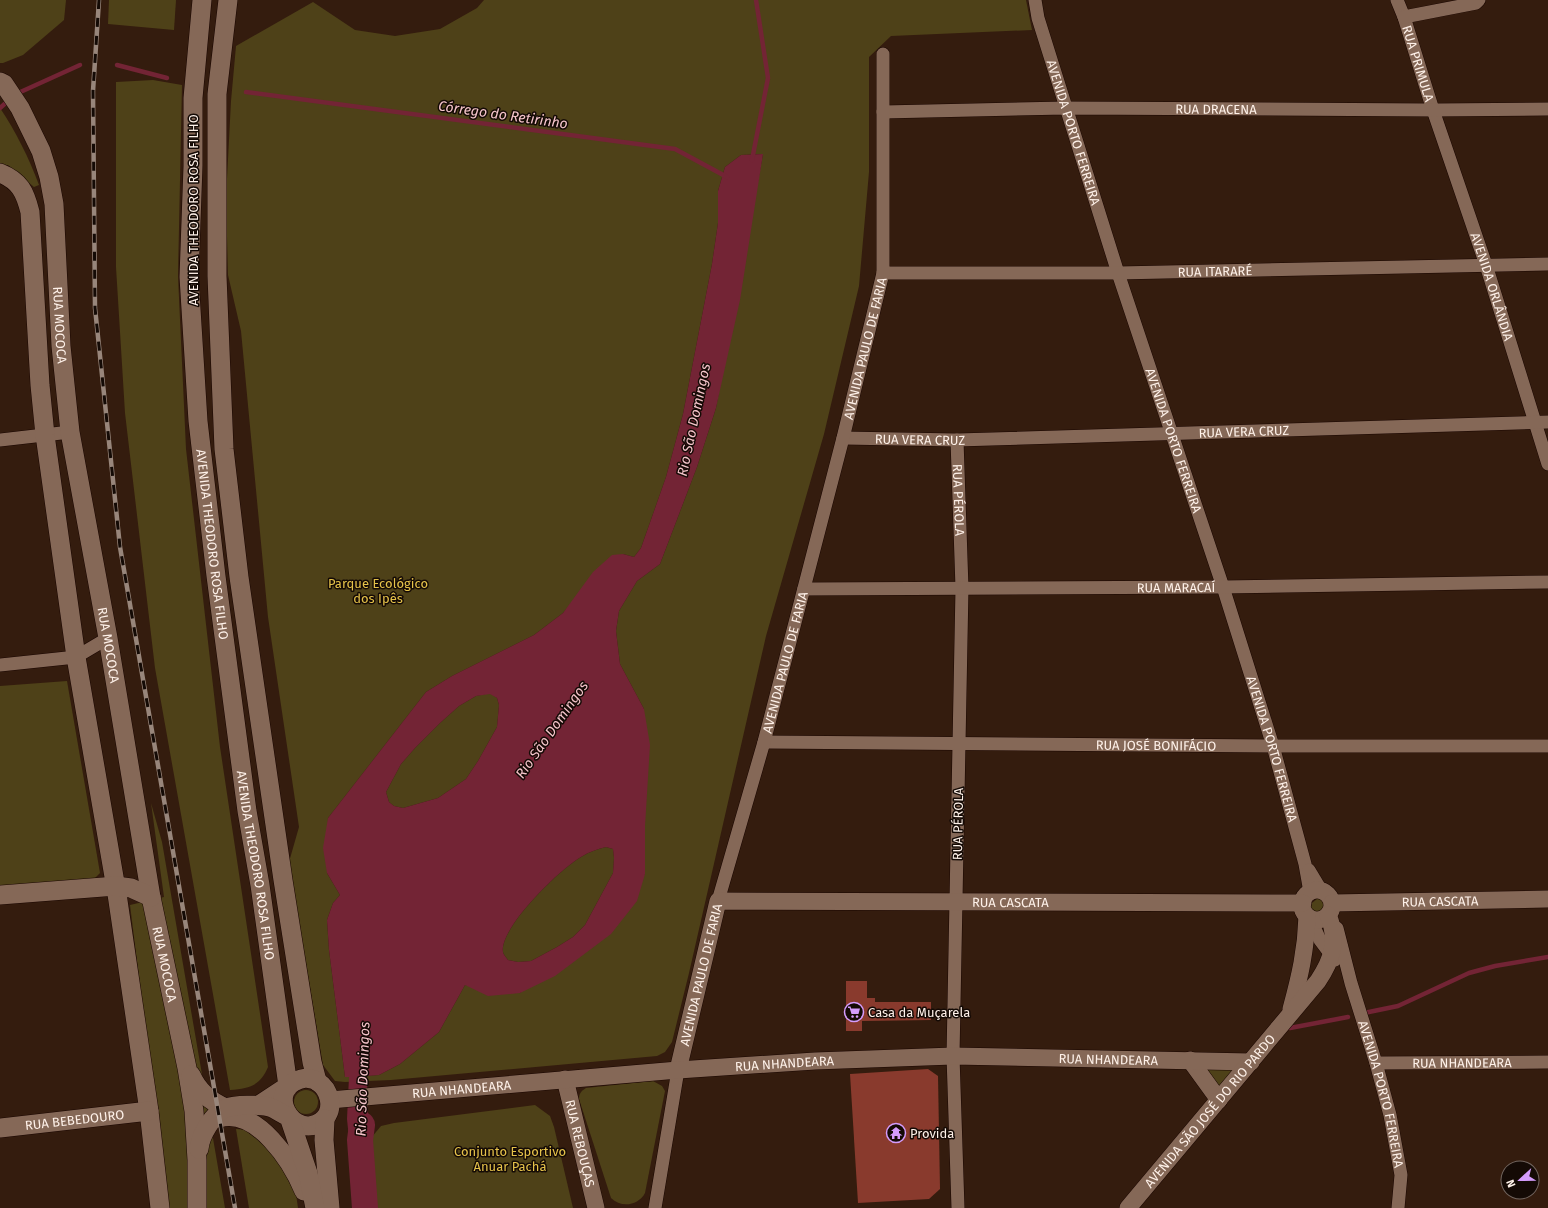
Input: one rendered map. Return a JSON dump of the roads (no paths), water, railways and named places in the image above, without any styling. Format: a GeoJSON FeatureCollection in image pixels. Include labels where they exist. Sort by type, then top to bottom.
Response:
{"type":"FeatureCollection","features":[{"type":"Feature","properties":{"kind":"main road","name":"AVENIDA THEODORO ROSA FILHO"},"geometry":{"type":"LineString","coordinates":[[202,0],[193,98],[193,166],[189,277],[200,436],[216,576],[288,1086]]}},
{"type":"Feature","properties":{"kind":"main road","name":"AVENIDA THEODORO ROSA FILHO"},"geometry":{"type":"LineString","coordinates":[[228,0],[217,94],[217,276],[224,449],[239,577],[283,880],[311,1054],[317,1081]]}},
{"type":"Feature","properties":{"kind":"main road","name":"RUA MOCOCA"},"geometry":{"type":"LineString","coordinates":[[8,90],[41,151],[52,191],[54,204],[61,346],[70,432],[108,638],[151,897],[188,1068],[194,1111],[197,1160],[197,1208]]}},
{"type":"Feature","properties":{"kind":"main road","name":"RUA MOCOCA"},"geometry":{"type":"LineString","coordinates":[[0,173],[10,177],[20,186],[27,198],[30,212],[40,385],[45,435],[76,657],[116,886],[149,1111],[160,1208]]}},
{"type":"Feature","properties":{"kind":"main road"},"geometry":{"type":"LineString","coordinates":[[189,277],[217,276]]}},
{"type":"Feature","properties":{"kind":"main road"},"geometry":{"type":"LineString","coordinates":[[193,335],[219,333]]}},
{"type":"Feature","properties":{"kind":"main road"},"geometry":{"type":"LineString","coordinates":[[239,739],[262,734]]}},
{"type":"Feature","properties":{"kind":"main road"},"geometry":{"type":"LineString","coordinates":[[248,811],[273,808]]}},
{"type":"Feature","properties":{"kind":"main road"},"geometry":{"type":"LineString","coordinates":[[0,895],[116,886],[131,888],[151,897]]}},
{"type":"Feature","properties":{"kind":"main road"},"geometry":{"type":"LineString","coordinates":[[188,1068],[195,1084],[200,1090],[209,1099],[226,1108],[259,1105],[270,1107],[297,1123],[307,1126],[316,1124],[325,1119]]}},
{"type":"Feature","properties":{"kind":"main road"},"geometry":{"type":"LineString","coordinates":[[259,1105],[296,1080],[306,1078],[317,1081],[337,1099],[329,1110],[325,1119],[324,1140],[330,1208]]}},
{"type":"Feature","properties":{"kind":"main road"},"geometry":{"type":"LineString","coordinates":[[288,1086],[284,1095],[284,1106],[308,1174],[315,1208]]}},
{"type":"Feature","properties":{"kind":"main road"},"geometry":{"type":"LineString","coordinates":[[197,1160],[199,1143],[212,1120],[226,1108]]}},
{"type":"Feature","properties":{"kind":"main road","name":"RUA BEBEDOURO"},"geometry":{"type":"LineString","coordinates":[[0,1128],[149,1111]]}},
{"type":"Feature","properties":{"kind":"main road"},"geometry":{"type":"LineString","coordinates":[[212,1120],[222,1117],[241,1118],[250,1121],[261,1129],[285,1158],[300,1181],[310,1208]]}},
{"type":"Feature","properties":{"kind":"street","name":"AVENIDA PORTO FERREIRA"},"geometry":{"type":"LineString","coordinates":[[1035,0],[1038,18],[1118,273],[1224,587],[1273,746],[1318,906],[1351,983],[1376,1063],[1390,1116],[1400,1175],[1398,1208]]}},
{"type":"Feature","properties":{"kind":"street","name":"RUA PRIMULA"},"geometry":{"type":"LineString","coordinates":[[1397,0],[1404,17],[1433,110]]}},
{"type":"Feature","properties":{"kind":"street"},"geometry":{"type":"LineString","coordinates":[[1404,17],[1476,3],[1479,0]]}},
{"type":"Feature","properties":{"kind":"street","name":"AVENIDA PAULO DE FARIA"},"geometry":{"type":"LineString","coordinates":[[655,1208],[678,1070],[718,901],[764,742],[804,589],[843,438],[882,273],[883,54]]}},
{"type":"Feature","properties":{"kind":"street","name":"RUA DRACENA"},"geometry":{"type":"LineString","coordinates":[[883,112],[1066,108],[1433,110],[1548,108]]}},
{"type":"Feature","properties":{"kind":"street","name":"AVENIDA ORLÂNDIA"},"geometry":{"type":"LineString","coordinates":[[1433,110],[1486,265],[1548,464]]}},
{"type":"Feature","properties":{"kind":"street","name":"RUA ITARARÉ"},"geometry":{"type":"LineString","coordinates":[[882,273],[1118,273],[1548,264]]}},
{"type":"Feature","properties":{"kind":"street","name":"RUA VERA CRUZ"},"geometry":{"type":"LineString","coordinates":[[843,438],[957,440],[1548,422]]}},
{"type":"Feature","properties":{"kind":"street"},"geometry":{"type":"LineString","coordinates":[[0,440],[70,432]]}},
{"type":"Feature","properties":{"kind":"street","name":"RUA PÉROLA"},"geometry":{"type":"LineString","coordinates":[[957,440],[962,588],[953,1056],[958,1208]]}},
{"type":"Feature","properties":{"kind":"street","name":"RUA MARACAÍ"},"geometry":{"type":"LineString","coordinates":[[804,589],[1224,587],[1548,582]]}},
{"type":"Feature","properties":{"kind":"street"},"geometry":{"type":"LineString","coordinates":[[0,665],[76,657],[108,638]]}},
{"type":"Feature","properties":{"kind":"street","name":"RUA JOSÉ BONIFÁCIO"},"geometry":{"type":"LineString","coordinates":[[764,742],[1273,746],[1548,746]]}},
{"type":"Feature","properties":{"kind":"street","name":"RUA CASCATA"},"geometry":{"type":"LineString","coordinates":[[718,901],[1258,902],[1318,906],[1548,899]]}},
{"type":"Feature","properties":{"kind":"street","name":"AVENIDA SÃO JOSÉ DO RIO PARDO"},"geometry":{"type":"LineString","coordinates":[[1128,1208],[1318,981],[1327,967],[1332,954],[1332,924],[1318,906]]}},
{"type":"Feature","properties":{"kind":"street","name":"AVENIDA SÃO JOSÉ DO RIO PARDO"},"geometry":{"type":"LineString","coordinates":[[1290,1013],[1303,962],[1306,943],[1318,906]]}},
{"type":"Feature","properties":{"kind":"street","name":"AVENIDA PORTO FERREIRA"},"geometry":{"type":"LineString","coordinates":[[1332,954],[1351,983]]}},
{"type":"Feature","properties":{"kind":"street","name":"RUA NHANDEARA"},"geometry":{"type":"LineString","coordinates":[[337,1099],[564,1079],[815,1060],[953,1056],[1251,1062]]}},
{"type":"Feature","properties":{"kind":"street"},"geometry":{"type":"LineString","coordinates":[[1190,1060],[1219,1100]]}},
{"type":"Feature","properties":{"kind":"street","name":"RUA NHANDEARA"},"geometry":{"type":"LineString","coordinates":[[1376,1063],[1548,1062]]}},
{"type":"Feature","properties":{"kind":"street","name":"RUA REBOUÇAS"},"geometry":{"type":"LineString","coordinates":[[564,1079],[596,1208]]}},
{"type":"Feature","properties":{"kind":"water"},"geometry":{"type":"Polygon","coordinates":[[[763,154],[740,300],[716,408],[697,467],[660,564],[637,581],[619,611],[616,631],[620,664],[644,709],[650,745],[645,826],[645,874],[637,901],[611,934],[555,976],[520,993],[488,996],[465,985],[439,1032],[400,1064],[379,1075],[367,1076],[368,1118],[365,1126],[361,1162],[364,1179],[373,1208],[356,1208],[347,1119],[349,1077],[345,1077],[329,950],[327,920],[333,903],[340,895],[327,873],[323,848],[328,818],[426,692],[452,676],[534,635],[563,613],[593,572],[612,555],[623,554],[634,557],[641,548],[666,477],[683,414],[712,264],[718,223],[718,191],[725,167],[741,155],[763,154]],[[490,694],[476,696],[459,706],[415,748],[401,764],[386,792],[389,802],[394,806],[403,808],[438,798],[466,779],[497,727],[499,705],[497,698],[490,694]],[[606,847],[590,852],[572,863],[546,886],[533,900],[521,914],[504,941],[503,953],[508,960],[518,962],[531,961],[573,937],[585,925],[613,873],[613,849],[606,847]]]}},
{"type":"Feature","properties":{"kind":"waterway"},"geometry":{"type":"LineString","coordinates":[[752,160],[768,78],[756,0]]}},
{"type":"Feature","properties":{"kind":"waterway"},"geometry":{"type":"LineString","coordinates":[[16,94],[80,65]]}},
{"type":"Feature","properties":{"kind":"waterway"},"geometry":{"type":"LineString","coordinates":[[117,65],[167,78]]}},
{"type":"Feature","properties":{"kind":"waterway","name":"Córrego do Retirinho"},"geometry":{"type":"LineString","coordinates":[[246,92],[675,149],[727,177]]}},
{"type":"Feature","properties":{"kind":"waterway"},"geometry":{"type":"LineString","coordinates":[[0,108],[9,100]]}},
{"type":"Feature","properties":{"kind":"waterway"},"geometry":{"type":"LineString","coordinates":[[1364,1013],[1398,1006],[1469,973],[1495,966],[1548,957]]}},
{"type":"Feature","properties":{"kind":"waterway"},"geometry":{"type":"LineString","coordinates":[[1290,1028],[1348,1017]]}},
{"type":"Feature","properties":{"kind":"waterway","name":"Rio São Domingos"},"geometry":{"type":"LineString","coordinates":[[362,1125],[360,1140],[365,1208]]}},
{"type":"Feature","properties":{"kind":"railway"},"geometry":{"type":"LineString","coordinates":[[99,0],[93,91],[95,308],[120,547],[235,1208]]}},
{"type":"Feature","properties":{"kind":"place","name":"Casa da Muçarela"},"geometry":{"type":"Point","coordinates":[854,1012]}},
{"type":"Feature","properties":{"kind":"place","name":"Provida"},"geometry":{"type":"Point","coordinates":[896,1133]}},
{"type":"Feature","properties":{"kind":"park label","name":"Parque Ecológico dos Ipês"},"geometry":{"type":"Point","coordinates":[378,590]}},
{"type":"Feature","properties":{"kind":"park label","name":"Conjunto Esportivo Anuar Pachá"},"geometry":{"type":"Point","coordinates":[510,1158]}}]}
